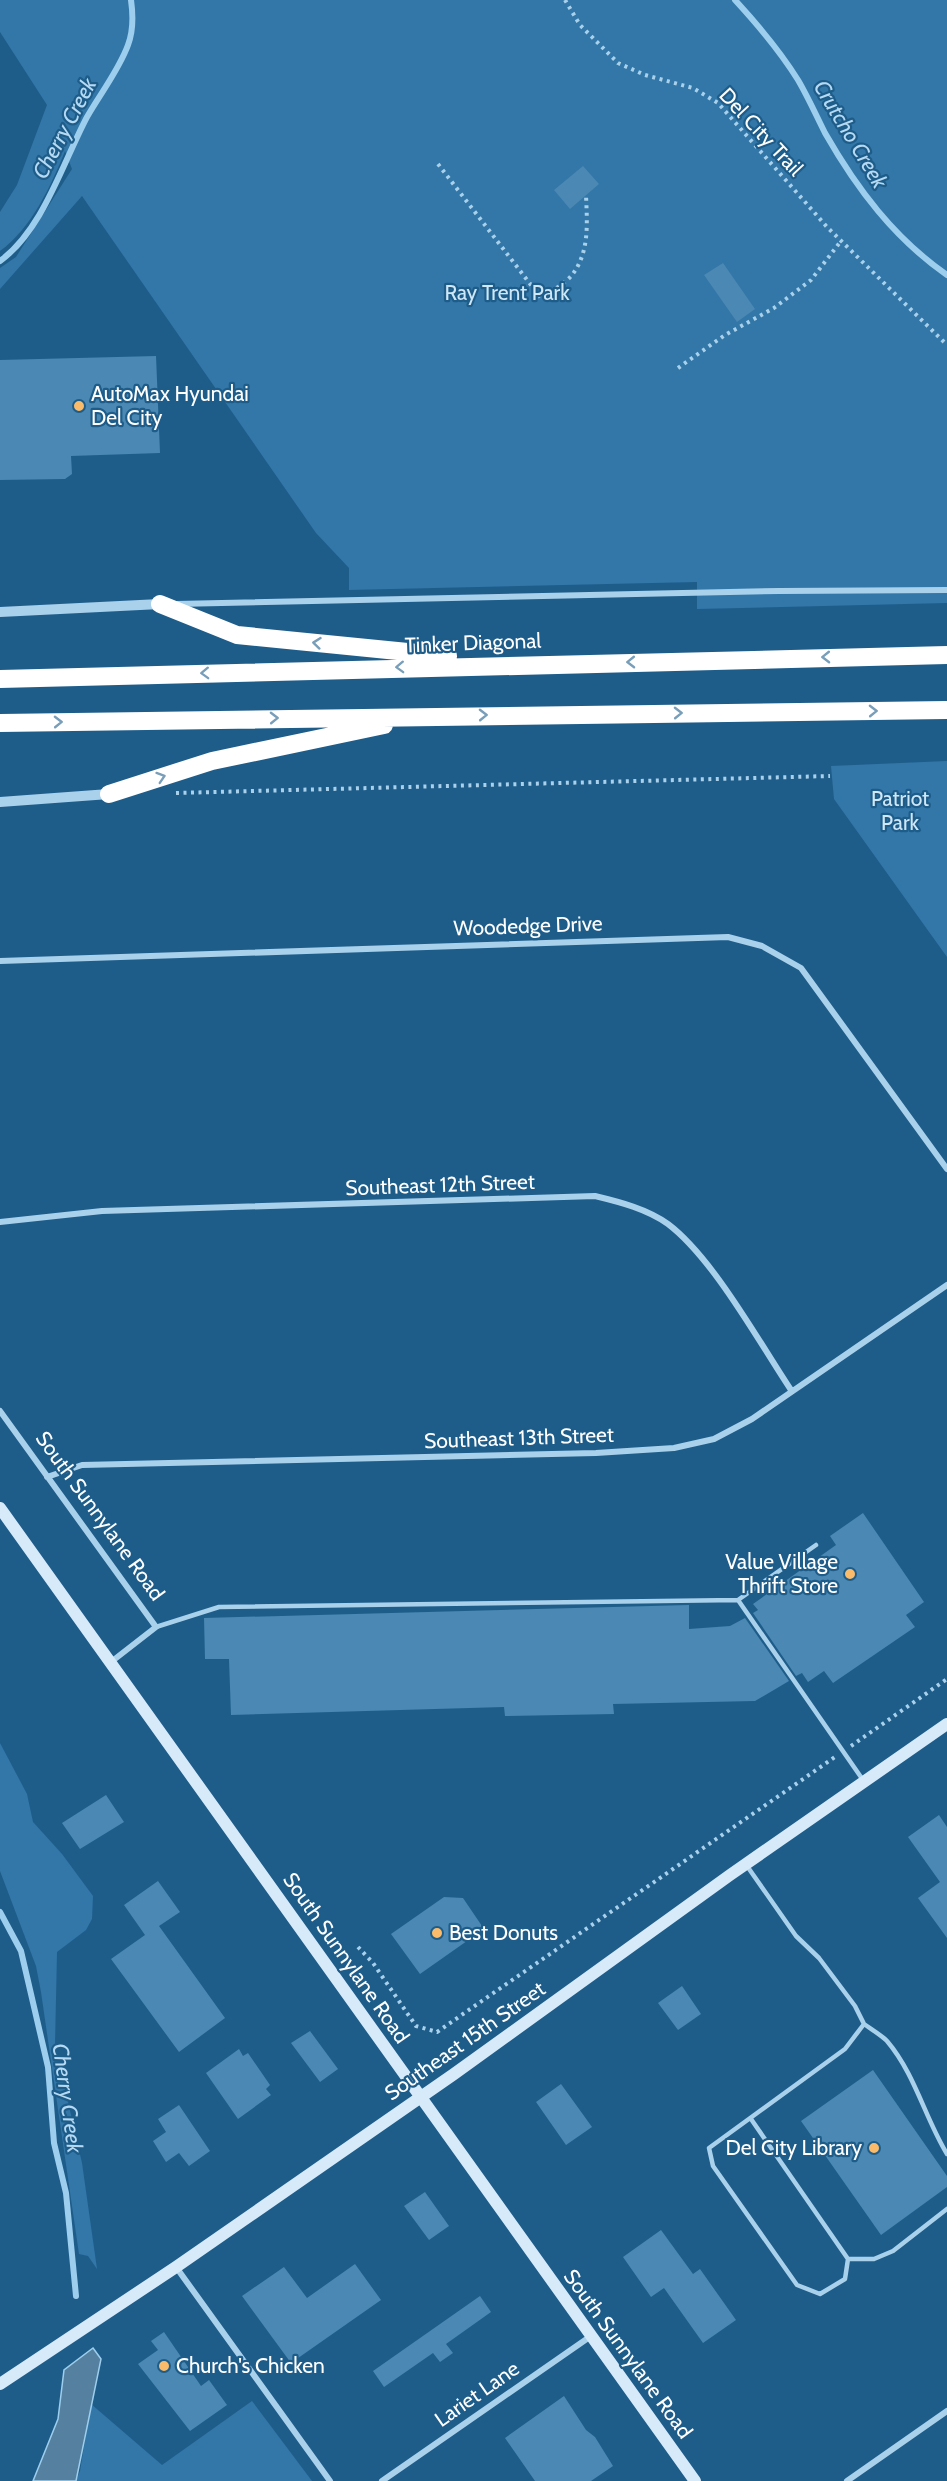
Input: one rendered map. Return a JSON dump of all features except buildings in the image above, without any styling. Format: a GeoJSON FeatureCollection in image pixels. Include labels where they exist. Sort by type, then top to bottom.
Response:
{"type":"FeatureCollection","features":[{"type":"Feature","properties":{"kind":"highway"},"geometry":{"type":"LineString","coordinates":[[160,604],[237,635],[521,664]]}},
{"type":"Feature","properties":{"kind":"highway","name":"Tinker Diagonal"},"geometry":{"type":"LineString","coordinates":[[0,679],[947,655]]}},
{"type":"Feature","properties":{"kind":"highway"},"geometry":{"type":"LineString","coordinates":[[0,723],[947,710]]}},
{"type":"Feature","properties":{"kind":"highway"},"geometry":{"type":"LineString","coordinates":[[109,794],[212,761],[424,716]]}},
{"type":"Feature","properties":{"kind":"main road","name":"South Sunnylane Road"},"geometry":{"type":"LineString","coordinates":[[0,1508],[695,2481]]}},
{"type":"Feature","properties":{"kind":"main road","name":"Southeast 15th Street"},"geometry":{"type":"LineString","coordinates":[[0,2384],[176,2266],[420,2097],[746,1864],[947,1724]]}},
{"type":"Feature","properties":{"kind":"street"},"geometry":{"type":"LineString","coordinates":[[0,612],[160,604],[779,591],[947,590]]}},
{"type":"Feature","properties":{"kind":"street"},"geometry":{"type":"LineString","coordinates":[[0,802],[109,794]]}},
{"type":"Feature","properties":{"kind":"street","name":"Woodedge Drive"},"geometry":{"type":"LineString","coordinates":[[0,962],[728,937],[762,946],[801,968],[947,1169]]}},
{"type":"Feature","properties":{"kind":"street","name":"Southeast 12th Street"},"geometry":{"type":"LineString","coordinates":[[0,1222],[102,1210],[595,1196],[629,1205],[667,1224],[704,1261],[791,1390]]}},
{"type":"Feature","properties":{"kind":"street","name":"Southeast 13th Street"},"geometry":{"type":"LineString","coordinates":[[47,1477],[82,1465],[596,1453],[674,1448],[714,1439],[752,1419],[791,1390],[947,1285]]}},
{"type":"Feature","properties":{"kind":"street","name":"South Sunnylane Road"},"geometry":{"type":"LineString","coordinates":[[0,1411],[156,1627],[111,1662]]}},
{"type":"Feature","properties":{"kind":"street"},"geometry":{"type":"LineString","coordinates":[[176,2266],[330,2481]]}},
{"type":"Feature","properties":{"kind":"street","name":"Lariet Lane"},"geometry":{"type":"LineString","coordinates":[[382,2481],[591,2335]]}},
{"type":"Feature","properties":{"kind":"street"},"geometry":{"type":"LineString","coordinates":[[847,2481],[947,2412]]}},
{"type":"Feature","properties":{"kind":"lane"},"geometry":{"type":"LineString","coordinates":[[156,1627],[219,1607],[738,1600],[816,1545]]}},
{"type":"Feature","properties":{"kind":"lane"},"geometry":{"type":"LineString","coordinates":[[738,1600],[864,1782]]}},
{"type":"Feature","properties":{"kind":"lane"},"geometry":{"type":"LineString","coordinates":[[746,1864],[796,1936],[819,1958],[855,2006],[864,2024],[886,2040],[910,2076],[932,2130],[947,2154]]}},
{"type":"Feature","properties":{"kind":"lane"},"geometry":{"type":"LineString","coordinates":[[751,2119],[848,2259],[845,2279],[820,2294],[797,2285],[713,2166],[709,2148],[845,2049],[864,2024]]}},
{"type":"Feature","properties":{"kind":"lane"},"geometry":{"type":"LineString","coordinates":[[848,2259],[874,2259],[892,2251],[947,2209]]}},
{"type":"Feature","properties":{"kind":"path","name":"Del City Trail"},"geometry":{"type":"LineString","coordinates":[[565,0],[580,26],[618,63],[645,75],[693,88],[718,103],[841,241],[947,345]]}},
{"type":"Feature","properties":{"kind":"path"},"geometry":{"type":"LineString","coordinates":[[438,164],[541,298],[571,276],[577,266],[587,234],[586,195]]}},
{"type":"Feature","properties":{"kind":"path"},"geometry":{"type":"LineString","coordinates":[[678,368],[811,280],[841,241]]}},
{"type":"Feature","properties":{"kind":"path"},"geometry":{"type":"LineString","coordinates":[[168,793],[830,776]]}},
{"type":"Feature","properties":{"kind":"path"},"geometry":{"type":"LineString","coordinates":[[358,1947],[373,1963],[416,2026],[437,2032],[947,1679]]}},
{"type":"Feature","properties":{"kind":"green space","name":"Ray Trent Park"},"geometry":{"type":"Polygon","coordinates":[[[0,0],[947,0],[947,603],[697,609],[697,582],[349,590],[349,568],[316,533],[82,196],[0,289],[0,268],[16,257],[72,169],[65,151],[39,206],[21,231],[0,251],[0,212],[17,185],[47,105],[0,32],[0,0]]]}},
{"type":"Feature","properties":{"kind":"green space","name":"Patriot Park"},"geometry":{"type":"Polygon","coordinates":[[[947,761],[947,957],[834,799],[831,766],[947,761]]]}},
{"type":"Feature","properties":{"kind":"green space"},"geometry":{"type":"Polygon","coordinates":[[[0,1743],[27,1794],[33,1822],[62,1854],[93,1896],[92,1919],[86,1930],[57,1952],[55,2045],[82,2163],[97,2269],[88,2256],[79,2254],[36,1966],[0,1871],[0,1743]]]}},
{"type":"Feature","properties":{"kind":"green space"},"geometry":{"type":"Polygon","coordinates":[[[252,2401],[312,2481],[76,2481],[80,2471],[91,2404],[162,2465],[252,2401]]]}},
{"type":"Feature","properties":{"kind":"shaded area"},"geometry":{"type":"Polygon","coordinates":[[[93,2348],[101,2359],[76,2481],[33,2481],[58,2419],[64,2370],[93,2348]]]}},
{"type":"Feature","properties":{"kind":"waterway","name":"Cherry Creek"},"geometry":{"type":"LineString","coordinates":[[0,261],[15,248],[40,214],[87,117],[120,64],[131,34],[131,0]]}},
{"type":"Feature","properties":{"kind":"waterway","name":"Crutcho Creek"},"geometry":{"type":"LineString","coordinates":[[735,0],[791,69],[825,133],[864,193],[910,245],[947,275]]}},
{"type":"Feature","properties":{"kind":"waterway","name":"Cherry Creek"},"geometry":{"type":"LineString","coordinates":[[0,1912],[21,1951],[48,2067],[54,2143],[66,2193],[76,2296]]}},
{"type":"Feature","properties":{"kind":"place","name":"AutoMax Hyundai Del City"},"geometry":{"type":"Point","coordinates":[79,406]}},
{"type":"Feature","properties":{"kind":"place","name":"Value Village Thrift Store"},"geometry":{"type":"Point","coordinates":[850,1574]}},
{"type":"Feature","properties":{"kind":"place","name":"Best Donuts"},"geometry":{"type":"Point","coordinates":[437,1933]}},
{"type":"Feature","properties":{"kind":"place","name":"Del City Library"},"geometry":{"type":"Point","coordinates":[874,2148]}},
{"type":"Feature","properties":{"kind":"place","name":"Church's Chicken"},"geometry":{"type":"Point","coordinates":[164,2366]}}]}
